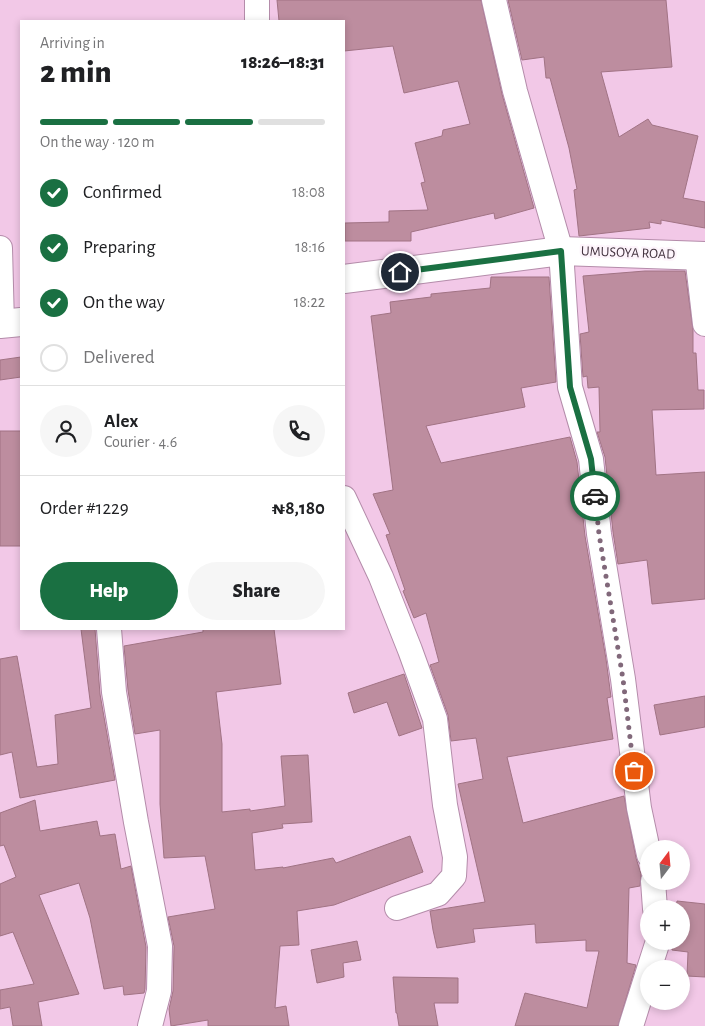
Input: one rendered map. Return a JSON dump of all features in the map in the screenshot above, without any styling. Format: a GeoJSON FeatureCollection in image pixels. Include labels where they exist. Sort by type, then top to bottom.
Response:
{"type":"FeatureCollection","features":[{"type":"Feature","properties":{"kind":"main road","name":"UMUSOYA ROAD"},"geometry":{"type":"LineString","coordinates":[[345,279],[561,251],[701,256]]}},
{"type":"Feature","properties":{"kind":"street"},"geometry":{"type":"LineString","coordinates":[[257,0],[257,20]]}},
{"type":"Feature","properties":{"kind":"street"},"geometry":{"type":"LineString","coordinates":[[494,0],[516,91],[561,251],[570,387],[591,459],[599,534],[623,679],[639,808],[646,840]]}},
{"type":"Feature","properties":{"kind":"street"},"geometry":{"type":"LineString","coordinates":[[0,248],[8,324]]}},
{"type":"Feature","properties":{"kind":"street"},"geometry":{"type":"LineString","coordinates":[[701,256],[705,324]]}},
{"type":"Feature","properties":{"kind":"street"},"geometry":{"type":"LineString","coordinates":[[345,500],[381,577],[435,719],[445,805],[455,857],[454,876],[438,894],[396,908]]}},
{"type":"Feature","properties":{"kind":"street"},"geometry":{"type":"LineString","coordinates":[[109,630],[114,692],[136,822],[160,946],[159,991],[150,1026]]}},
{"type":"Feature","properties":{"kind":"street"},"geometry":{"type":"LineString","coordinates":[[631,1026],[640,998]]}},
{"type":"Feature","properties":{"kind":"building"},"geometry":{"type":"Polygon","coordinates":[[[277,0],[481,0],[502,94],[534,208],[495,219],[494,213],[411,232],[411,241],[345,241],[345,223],[389,222],[389,211],[428,210],[421,183],[425,182],[415,143],[442,136],[443,130],[470,124],[458,81],[404,93],[393,46],[345,51],[345,20],[279,20],[277,0]]]}},
{"type":"Feature","properties":{"kind":"building"},"geometry":{"type":"Polygon","coordinates":[[[508,0],[666,0],[672,67],[601,72],[619,137],[648,119],[652,125],[698,136],[683,198],[705,202],[705,228],[661,220],[661,224],[649,222],[650,228],[579,236],[574,190],[577,189],[569,148],[550,78],[546,78],[544,57],[522,60],[508,0]]]}},
{"type":"Feature","properties":{"kind":"building"},"geometry":{"type":"Polygon","coordinates":[[[645,271],[685,271],[693,329],[693,353],[696,353],[698,390],[704,390],[704,409],[652,410],[656,475],[705,472],[705,599],[652,604],[647,560],[618,564],[605,457],[597,432],[600,432],[599,387],[588,388],[587,376],[583,377],[580,334],[589,332],[583,276],[645,271]]]}},
{"type":"Feature","properties":{"kind":"building"},"geometry":{"type":"Polygon","coordinates":[[[491,277],[549,277],[556,382],[521,388],[525,407],[426,426],[441,463],[570,437],[577,462],[585,536],[606,659],[611,697],[607,698],[613,739],[507,757],[523,823],[624,796],[640,871],[640,886],[629,888],[627,963],[636,965],[618,1026],[515,1026],[525,993],[587,1008],[599,951],[586,951],[586,940],[536,943],[535,924],[473,929],[475,942],[437,948],[433,930],[430,911],[485,902],[458,784],[483,779],[476,738],[451,741],[448,715],[430,665],[439,662],[426,613],[414,618],[403,591],[405,590],[386,535],[390,534],[373,494],[393,490],[371,316],[391,313],[390,302],[431,297],[431,294],[490,288],[491,277]]]}},
{"type":"Feature","properties":{"kind":"building"},"geometry":{"type":"Polygon","coordinates":[[[20,357],[20,377],[0,380],[0,360],[20,357]]]}},
{"type":"Feature","properties":{"kind":"building"},"geometry":{"type":"Polygon","coordinates":[[[0,431],[20,431],[20,546],[0,546],[0,431]]]}},
{"type":"Feature","properties":{"kind":"building"},"geometry":{"type":"Polygon","coordinates":[[[81,630],[95,630],[100,694],[115,780],[20,798],[12,752],[0,755],[0,659],[17,656],[37,767],[58,764],[55,715],[91,708],[81,630]]]}},
{"type":"Feature","properties":{"kind":"building"},"geometry":{"type":"Polygon","coordinates":[[[203,630],[274,630],[281,684],[216,692],[222,744],[222,812],[250,809],[250,811],[285,806],[281,756],[308,755],[312,822],[282,824],[283,828],[252,833],[255,870],[283,868],[333,858],[336,863],[410,836],[423,872],[334,905],[297,911],[299,945],[280,946],[275,1008],[286,1006],[289,1026],[208,1026],[208,1020],[171,1026],[169,1009],[173,991],[174,946],[168,917],[215,909],[205,856],[164,858],[160,804],[160,730],[135,734],[124,646],[203,632],[203,630]]]}},
{"type":"Feature","properties":{"kind":"building"},"geometry":{"type":"Polygon","coordinates":[[[404,674],[422,728],[399,736],[387,702],[354,713],[348,693],[404,674]]]}},
{"type":"Feature","properties":{"kind":"building"},"geometry":{"type":"Polygon","coordinates":[[[705,696],[705,727],[660,735],[654,705],[705,696]]]}},
{"type":"Feature","properties":{"kind":"building"},"geometry":{"type":"Polygon","coordinates":[[[35,800],[40,831],[97,821],[100,836],[115,834],[121,869],[131,866],[146,947],[145,989],[144,993],[124,995],[123,986],[104,989],[90,918],[79,883],[39,895],[79,994],[38,1002],[42,1026],[13,1026],[10,1007],[0,1009],[0,990],[34,984],[13,932],[0,936],[0,884],[16,877],[4,845],[0,846],[0,813],[35,800]]]}},
{"type":"Feature","properties":{"kind":"building"},"geometry":{"type":"Polygon","coordinates":[[[690,902],[705,904],[705,977],[690,976],[688,952],[672,950],[690,950],[690,902]]]}},
{"type":"Feature","properties":{"kind":"building"},"geometry":{"type":"Polygon","coordinates":[[[357,941],[361,960],[343,963],[344,977],[317,983],[311,950],[357,941]]]}},
{"type":"Feature","properties":{"kind":"building"},"geometry":{"type":"Polygon","coordinates":[[[393,977],[458,978],[458,1003],[434,1003],[438,1026],[399,1026],[393,977]]]}},
{"type":"Feature","properties":{"kind":"way so far"},"geometry":{"type":"LineString","coordinates":[[595,496],[599,534],[623,679],[634,771]]}},
{"type":"Feature","properties":{"kind":"route"},"geometry":{"type":"LineString","coordinates":[[400,272],[561,251],[570,387],[591,459],[595,496]]}}]}
